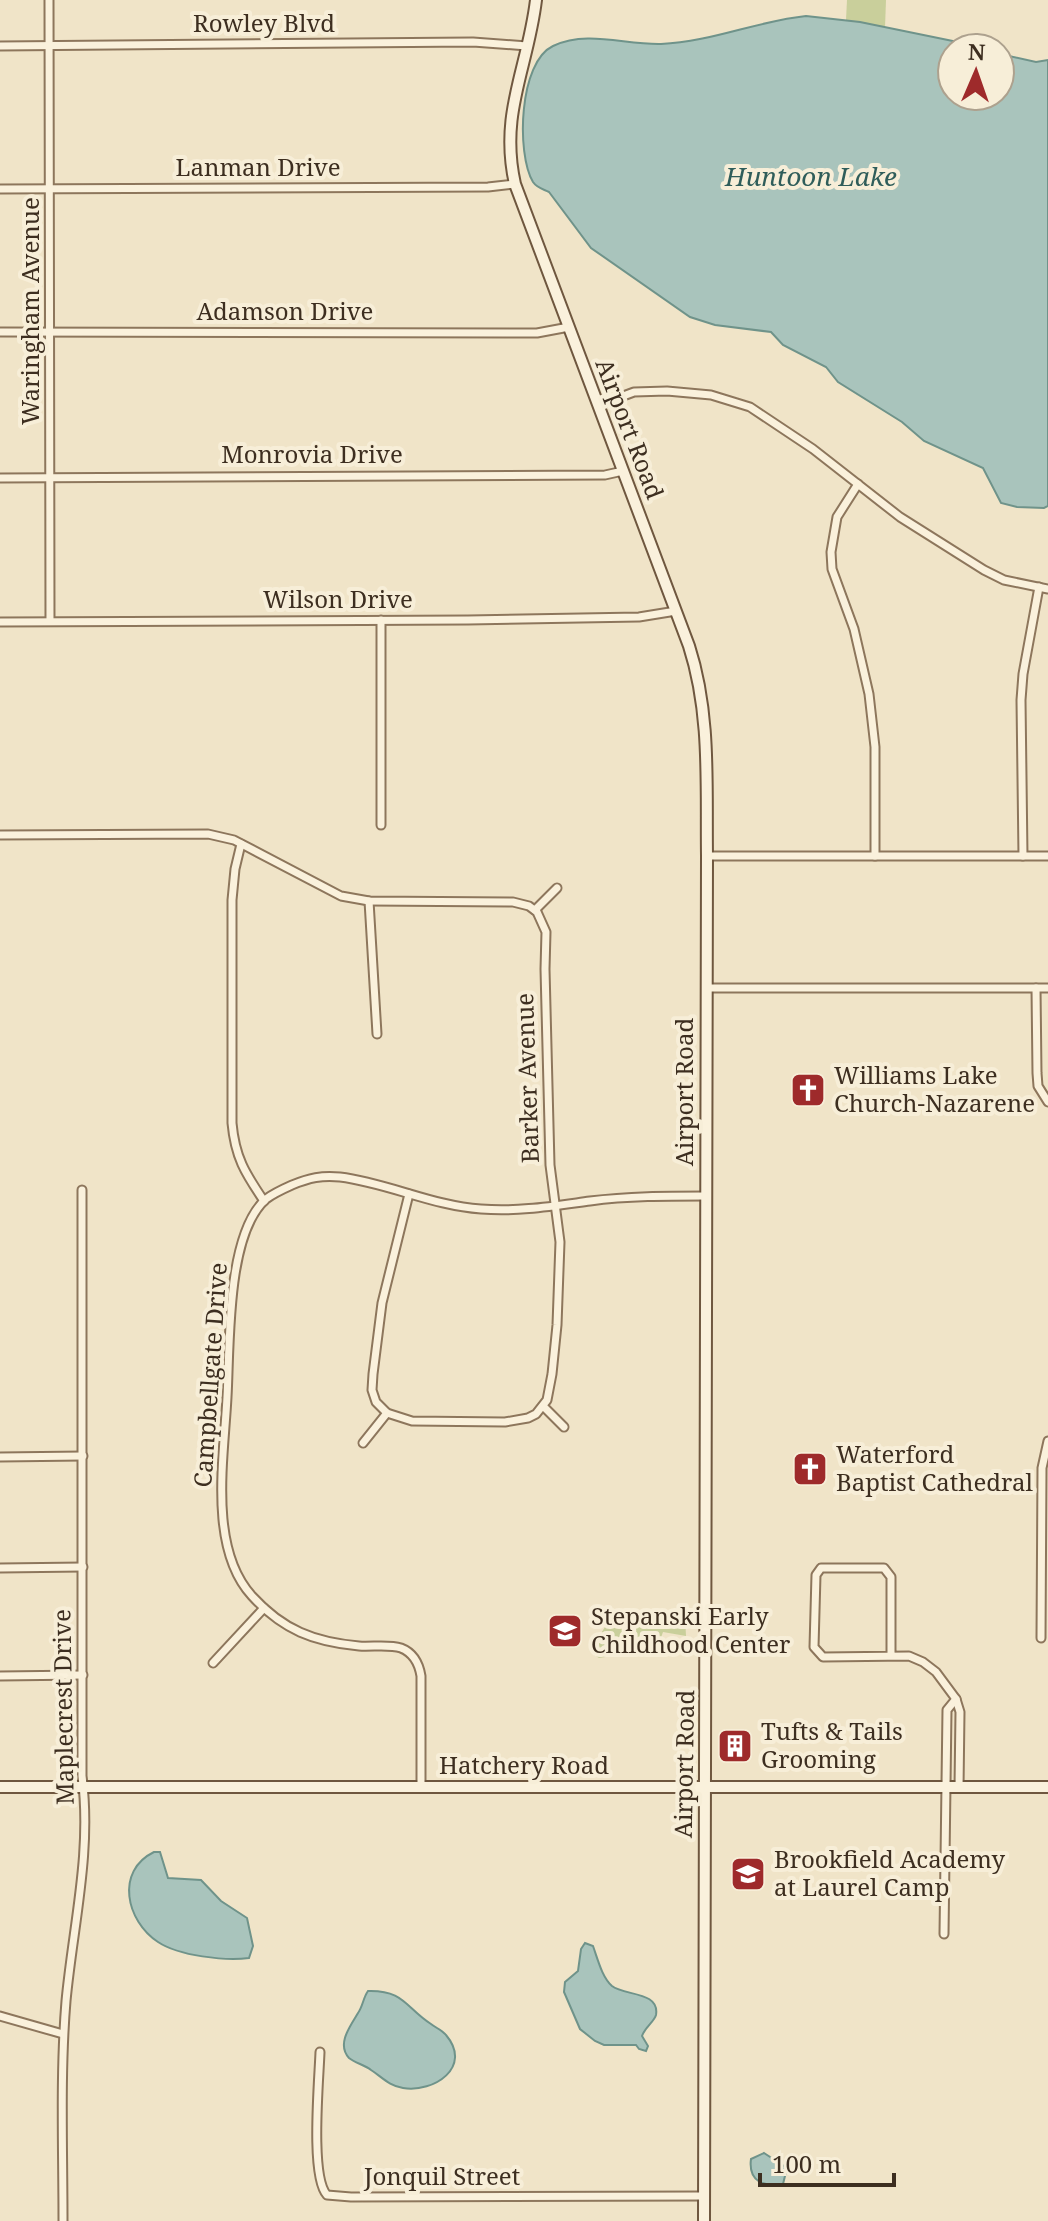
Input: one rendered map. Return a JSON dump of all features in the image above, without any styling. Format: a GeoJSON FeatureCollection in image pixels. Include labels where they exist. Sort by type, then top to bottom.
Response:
{"type":"FeatureCollection","features":[{"type":"Feature","properties":{"kind":"street","name":"Waringham Avenue"},"geometry":{"type":"LineString","coordinates":[[49,0],[50,621]]}},
{"type":"Feature","properties":{"kind":"street","name":"Airport Road"},"geometry":{"type":"LineString","coordinates":[[536,0],[509,126],[515,184],[676,611],[696,667],[704,706],[707,856],[704,2221]]}},
{"type":"Feature","properties":{"kind":"street","name":"Rowley Blvd"},"geometry":{"type":"LineString","coordinates":[[0,46],[473,42],[527,46]]}},
{"type":"Feature","properties":{"kind":"street","name":"Lanman Drive"},"geometry":{"type":"LineString","coordinates":[[0,189],[488,187],[515,184]]}},
{"type":"Feature","properties":{"kind":"street","name":"Adamson Drive"},"geometry":{"type":"LineString","coordinates":[[0,332],[537,333],[569,327]]}},
{"type":"Feature","properties":{"kind":"street"},"geometry":{"type":"LineString","coordinates":[[599,405],[634,392],[653,391],[711,395],[733,400],[757,410],[782,426],[900,517],[984,570],[1004,580],[1048,589]]}},
{"type":"Feature","properties":{"kind":"street","name":"Monrovia Drive"},"geometry":{"type":"LineString","coordinates":[[0,478],[605,475],[623,471]]}},
{"type":"Feature","properties":{"kind":"street"},"geometry":{"type":"LineString","coordinates":[[858,484],[837,517],[832,561],[854,629],[869,694],[875,747],[875,856]]}},
{"type":"Feature","properties":{"kind":"street"},"geometry":{"type":"LineString","coordinates":[[1023,856],[1021,700],[1039,587]]}},
{"type":"Feature","properties":{"kind":"street","name":"Wilson Drive"},"geometry":{"type":"LineString","coordinates":[[0,622],[639,617],[676,611]]}},
{"type":"Feature","properties":{"kind":"street"},"geometry":{"type":"LineString","coordinates":[[381,620],[381,825]]}},
{"type":"Feature","properties":{"kind":"street"},"geometry":{"type":"LineString","coordinates":[[0,835],[208,834],[234,840],[341,896],[369,901],[513,902],[535,910],[557,888]]}},
{"type":"Feature","properties":{"kind":"street"},"geometry":{"type":"LineString","coordinates":[[241,844],[232,900],[232,1123],[234,1147],[244,1172],[264,1201],[280,1190],[323,1176],[370,1183],[477,1209],[509,1211],[593,1200],[705,1196]]}},
{"type":"Feature","properties":{"kind":"street"},"geometry":{"type":"LineString","coordinates":[[707,856],[1048,856]]}},
{"type":"Feature","properties":{"kind":"street"},"geometry":{"type":"LineString","coordinates":[[369,901],[377,1034]]}},
{"type":"Feature","properties":{"kind":"street","name":"Barker Avenue"},"geometry":{"type":"LineString","coordinates":[[535,910],[546,932],[547,1090],[554,1206],[560,1242],[557,1325],[547,1400],[543,1406]]}},
{"type":"Feature","properties":{"kind":"street"},"geometry":{"type":"LineString","coordinates":[[706,988],[1048,988]]}},
{"type":"Feature","properties":{"kind":"street"},"geometry":{"type":"LineString","coordinates":[[1036,988],[1038,1086],[1048,1102]]}},
{"type":"Feature","properties":{"kind":"street","name":"Maplecrest Drive"},"geometry":{"type":"LineString","coordinates":[[63,2221],[63,2034],[86,1840],[83,1787],[82,1190]]}},
{"type":"Feature","properties":{"kind":"street"},"geometry":{"type":"LineString","coordinates":[[409,1194],[382,1303],[372,1390],[376,1402],[387,1413],[412,1421],[505,1422],[528,1418],[543,1406],[564,1427]]}},
{"type":"Feature","properties":{"kind":"street","name":"Campbellgate Drive"},"geometry":{"type":"LineString","coordinates":[[264,1201],[246,1229],[235,1267],[223,1499],[229,1554],[244,1586],[282,1625],[304,1634],[355,1646],[401,1648],[412,1655],[419,1664],[421,1676],[421,1786]]}},
{"type":"Feature","properties":{"kind":"street"},"geometry":{"type":"LineString","coordinates":[[363,1443],[387,1413]]}},
{"type":"Feature","properties":{"kind":"street"},"geometry":{"type":"LineString","coordinates":[[1041,1638],[1045,1584],[1042,1468],[1048,1441]]}},
{"type":"Feature","properties":{"kind":"street"},"geometry":{"type":"LineString","coordinates":[[0,1457],[83,1456]]}},
{"type":"Feature","properties":{"kind":"street"},"geometry":{"type":"LineString","coordinates":[[0,1568],[83,1567]]}},
{"type":"Feature","properties":{"kind":"street"},"geometry":{"type":"LineString","coordinates":[[891,1656],[891,1577],[884,1568],[821,1568],[816,1575],[814,1647],[823,1657],[909,1656],[936,1672],[956,1699],[960,1712],[959,1788]]}},
{"type":"Feature","properties":{"kind":"street"},"geometry":{"type":"LineString","coordinates":[[213,1663],[264,1608]]}},
{"type":"Feature","properties":{"kind":"street"},"geometry":{"type":"LineString","coordinates":[[0,1676],[83,1675]]}},
{"type":"Feature","properties":{"kind":"street"},"geometry":{"type":"LineString","coordinates":[[944,1934],[947,1710],[956,1699]]}},
{"type":"Feature","properties":{"kind":"street","name":"Hatchery Road"},"geometry":{"type":"LineString","coordinates":[[0,1787],[1048,1787]]}},
{"type":"Feature","properties":{"kind":"street"},"geometry":{"type":"LineString","coordinates":[[0,2016],[63,2034]]}},
{"type":"Feature","properties":{"kind":"street","name":"Jonquil Street"},"geometry":{"type":"LineString","coordinates":[[320,2052],[317,2160],[319,2181],[327,2195],[704,2196]]}},
{"type":"Feature","properties":{"kind":"green space"},"geometry":{"type":"Polygon","coordinates":[[[847,0],[886,0],[885,28],[846,20],[847,0]]]}},
{"type":"Feature","properties":{"kind":"green space"},"geometry":{"type":"Polygon","coordinates":[[[646,1611],[685,1617],[686,1636],[663,1632],[657,1649],[652,1651],[599,1658],[594,1655],[594,1645],[614,1612],[646,1611]]]}},
{"type":"Feature","properties":{"kind":"water","name":"Huntoon Lake"},"geometry":{"type":"Polygon","coordinates":[[[806,16],[860,22],[936,38],[936,112],[1016,112],[1016,58],[1036,62],[1048,60],[1048,506],[1017,507],[1001,503],[983,468],[924,441],[902,422],[838,382],[826,367],[783,345],[771,332],[715,325],[690,317],[591,248],[549,192],[533,182],[524,151],[527,88],[542,55],[553,46],[579,39],[647,44],[680,42],[806,16]]]}},
{"type":"Feature","properties":{"kind":"water"},"geometry":{"type":"Polygon","coordinates":[[[154,1852],[160,1852],[168,1878],[201,1880],[221,1901],[247,1918],[253,1946],[249,1958],[228,1959],[190,1954],[167,1947],[147,1933],[132,1909],[130,1883],[142,1860],[154,1852]]]}},
{"type":"Feature","properties":{"kind":"water"},"geometry":{"type":"Polygon","coordinates":[[[585,1943],[593,1946],[603,1973],[612,1986],[647,1998],[656,2007],[655,2018],[642,2036],[648,2046],[646,2051],[636,2045],[604,2045],[580,2029],[564,1992],[565,1982],[578,1971],[581,1949],[585,1943]]]}},
{"type":"Feature","properties":{"kind":"water"},"geometry":{"type":"Polygon","coordinates":[[[368,1991],[380,1991],[397,1997],[444,2033],[455,2057],[446,2075],[427,2086],[403,2088],[349,2058],[345,2053],[344,2041],[368,1991]]]}},
{"type":"Feature","properties":{"kind":"water"},"geometry":{"type":"Polygon","coordinates":[[[764,2153],[787,2168],[783,2184],[770,2185],[755,2178],[751,2159],[764,2153]]]}},
{"type":"Feature","properties":{"kind":"place","name":"Williams Lake Church-Nazarene"},"geometry":{"type":"Point","coordinates":[808,1090]}},
{"type":"Feature","properties":{"kind":"place","name":"Waterford Baptist Cathedral"},"geometry":{"type":"Point","coordinates":[810,1469]}},
{"type":"Feature","properties":{"kind":"place","name":"Stepanski Early Childhood Center"},"geometry":{"type":"Point","coordinates":[565,1631]}},
{"type":"Feature","properties":{"kind":"place","name":"Tufts & Tails Grooming"},"geometry":{"type":"Point","coordinates":[735,1746]}},
{"type":"Feature","properties":{"kind":"place","name":"Brookfield Academy at Laurel Camp"},"geometry":{"type":"Point","coordinates":[748,1874]}}]}
